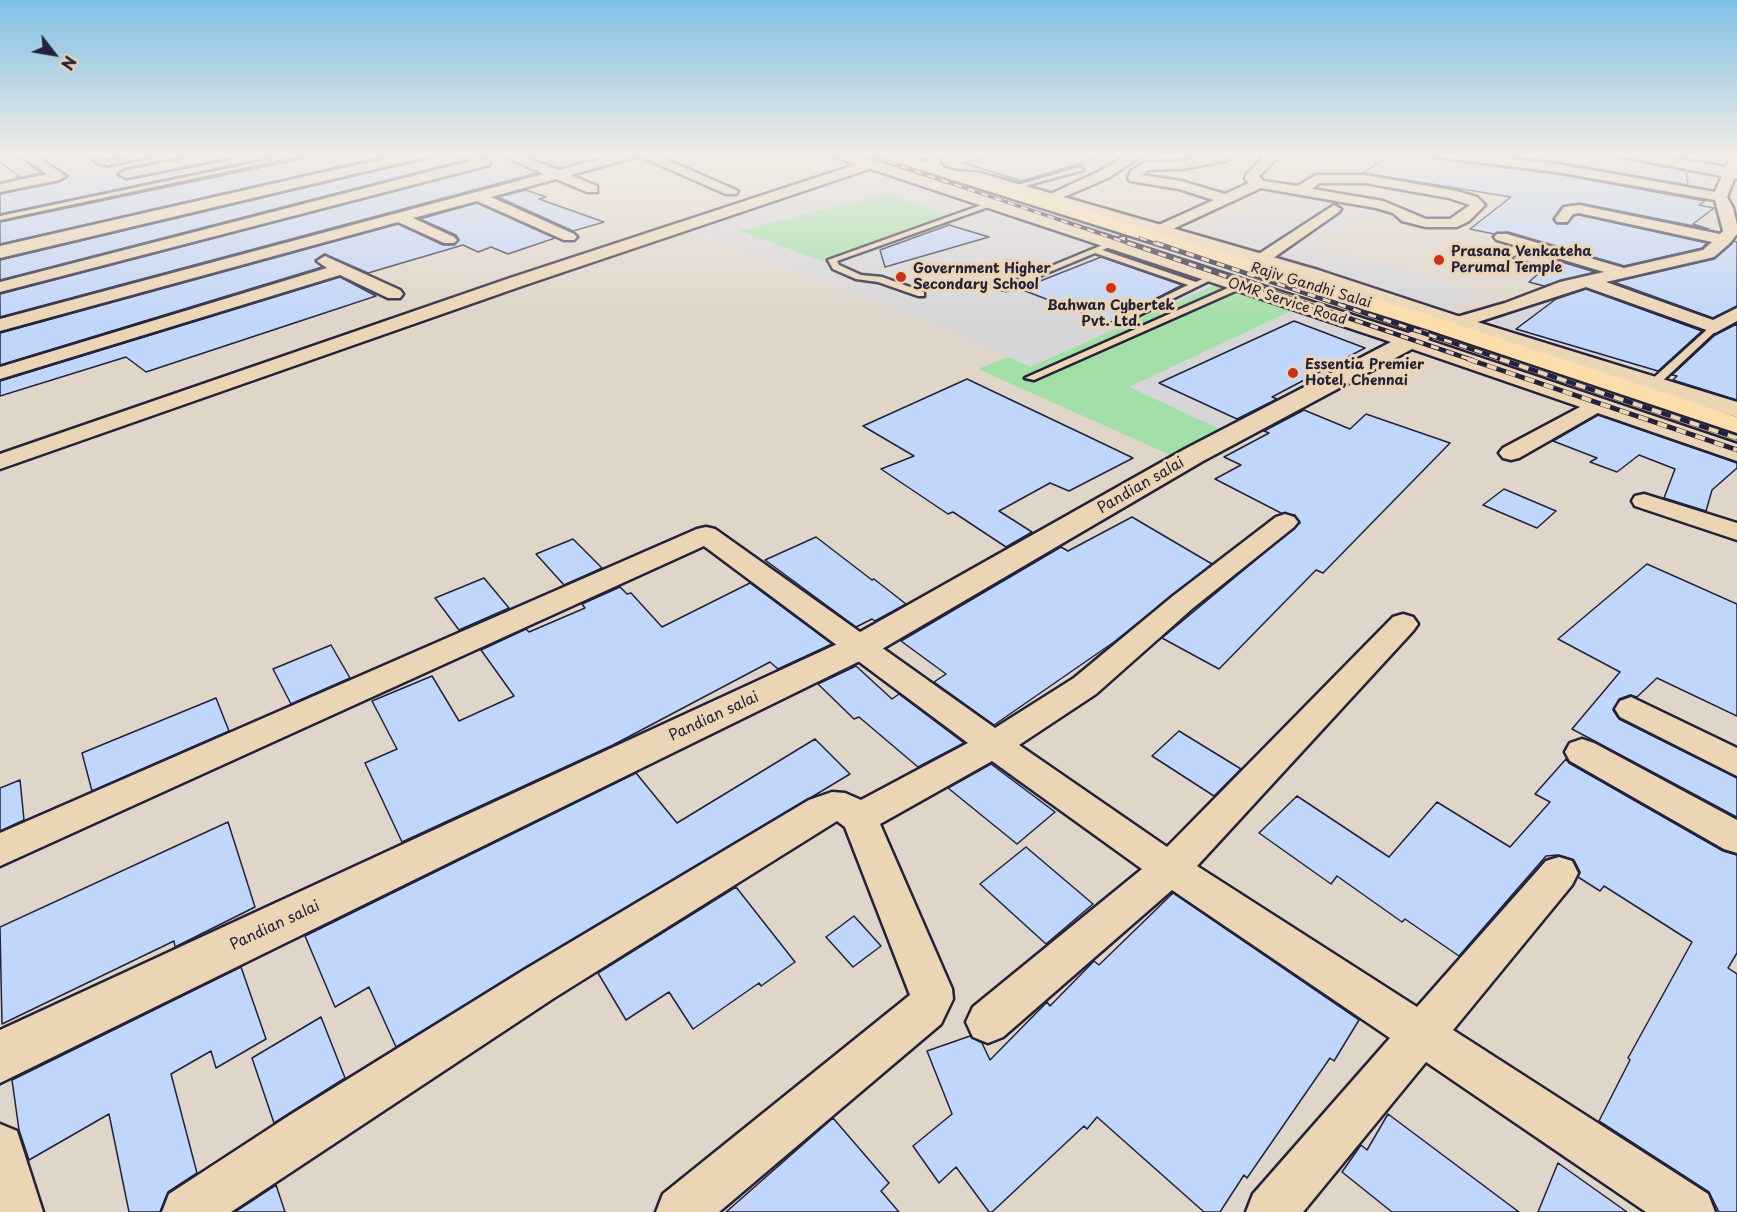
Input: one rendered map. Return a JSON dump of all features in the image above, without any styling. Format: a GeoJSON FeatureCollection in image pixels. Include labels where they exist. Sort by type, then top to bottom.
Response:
{"type":"FeatureCollection","features":[{"type":"Feature","properties":{"kind":"main road","name":"Rajiv Gandhi Salai"},"geometry":{"type":"LineString","coordinates":[[1031,210],[1108,244],[1361,316],[1431,331],[1737,425]]}},
{"type":"Feature","properties":{"kind":"main road","name":"Rajiv Gandhi Salai"},"geometry":{"type":"LineString","coordinates":[[1069,210],[1382,308],[1431,331],[1737,442]]}},
{"type":"Feature","properties":{"kind":"main road"},"geometry":{"type":"LineString","coordinates":[[1361,316],[1382,308]]}},
{"type":"Feature","properties":{"kind":"street"},"geometry":{"type":"LineString","coordinates":[[0,252],[182,210]]}},
{"type":"Feature","properties":{"kind":"street"},"geometry":{"type":"LineString","coordinates":[[0,287],[301,210]]}},
{"type":"Feature","properties":{"kind":"street"},"geometry":{"type":"LineString","coordinates":[[0,326],[421,210]]}},
{"type":"Feature","properties":{"kind":"street"},"geometry":{"type":"LineString","coordinates":[[508,210],[569,237]]}},
{"type":"Feature","properties":{"kind":"street"},"geometry":{"type":"LineString","coordinates":[[0,450],[707,210]]}},
{"type":"Feature","properties":{"kind":"street"},"geometry":{"type":"LineString","coordinates":[[0,462],[730,210]]}},
{"type":"Feature","properties":{"kind":"street","name":"OMR Service Road"},"geometry":{"type":"LineString","coordinates":[[1004,210],[1108,244],[1203,281],[1239,286],[1431,331],[1595,405],[1737,453]]}},
{"type":"Feature","properties":{"kind":"street"},"geometry":{"type":"LineString","coordinates":[[1089,210],[1260,260],[1431,331],[1653,384],[1737,410]]}},
{"type":"Feature","properties":{"kind":"street"},"geometry":{"type":"LineString","coordinates":[[1159,230],[1203,210]]}},
{"type":"Feature","properties":{"kind":"street"},"geometry":{"type":"LineString","coordinates":[[1260,260],[1333,210]]}},
{"type":"Feature","properties":{"kind":"street"},"geometry":{"type":"LineString","coordinates":[[1397,210],[1407,218],[1452,224],[1472,210]]}},
{"type":"Feature","properties":{"kind":"street"},"geometry":{"type":"LineString","coordinates":[[1562,219],[1569,210],[1573,210]]}},
{"type":"Feature","properties":{"kind":"street"},"geometry":{"type":"LineString","coordinates":[[1582,210],[1725,240]]}},
{"type":"Feature","properties":{"kind":"street"},"geometry":{"type":"LineString","coordinates":[[1431,331],[1511,307],[1587,280],[1708,254],[1731,232],[1726,210]]}},
{"type":"Feature","properties":{"kind":"street"},"geometry":{"type":"LineString","coordinates":[[397,216],[449,240]]}},
{"type":"Feature","properties":{"kind":"street"},"geometry":{"type":"LineString","coordinates":[[253,222],[341,269],[394,294]]}},
{"type":"Feature","properties":{"kind":"street"},"geometry":{"type":"LineString","coordinates":[[1502,237],[1620,272]]}},
{"type":"Feature","properties":{"kind":"street"},"geometry":{"type":"LineString","coordinates":[[0,373],[341,269]]}},
{"type":"Feature","properties":{"kind":"street"},"geometry":{"type":"LineString","coordinates":[[1587,280],[1715,327],[1737,313]]}},
{"type":"Feature","properties":{"kind":"street","name":"Pandian salai"},"geometry":{"type":"LineString","coordinates":[[0,1057],[858,648],[1194,455],[1431,331]]}},
{"type":"Feature","properties":{"kind":"street"},"geometry":{"type":"LineString","coordinates":[[1511,453],[1595,405]]}},
{"type":"Feature","properties":{"kind":"street"},"geometry":{"type":"LineString","coordinates":[[1644,501],[1737,532]]}},
{"type":"Feature","properties":{"kind":"street"},"geometry":{"type":"LineString","coordinates":[[859,818],[995,744],[1085,686],[1183,602],[1285,522]]}},
{"type":"Feature","properties":{"kind":"street"},"geometry":{"type":"LineString","coordinates":[[7,847],[706,535],[858,648],[1172,868],[1690,1212]]}},
{"type":"Feature","properties":{"kind":"street"},"geometry":{"type":"LineString","coordinates":[[988,1022],[1172,868],[1403,624]]}},
{"type":"Feature","properties":{"kind":"street"},"geometry":{"type":"LineString","coordinates":[[1631,709],[1737,762]]}},
{"type":"Feature","properties":{"kind":"street"},"geometry":{"type":"LineString","coordinates":[[1581,752],[1737,838]]}},
{"type":"Feature","properties":{"kind":"street"},"geometry":{"type":"LineString","coordinates":[[188,1212],[307,1132],[539,984],[822,810],[832,806],[846,807],[859,818],[931,989],[932,999],[926,1009],[681,1212]]}},
{"type":"Feature","properties":{"kind":"street"},"geometry":{"type":"LineString","coordinates":[[1271,1212],[1559,873]]}},
{"type":"Feature","properties":{"kind":"street"},"geometry":{"type":"LineString","coordinates":[[0,1148],[18,1212]]}},
{"type":"Feature","properties":{"kind":"lane"},"geometry":{"type":"LineString","coordinates":[[0,218],[40,210]]}},
{"type":"Feature","properties":{"kind":"lane"},"geometry":{"type":"LineString","coordinates":[[921,294],[879,279],[859,277],[836,267],[832,260],[977,210]]}},
{"type":"Feature","properties":{"kind":"lane"},"geometry":{"type":"LineString","coordinates":[[1003,288],[1108,244]]}},
{"type":"Feature","properties":{"kind":"lane"},"geometry":{"type":"LineString","coordinates":[[1123,320],[1203,281]]}},
{"type":"Feature","properties":{"kind":"lane"},"geometry":{"type":"LineString","coordinates":[[1030,378],[1239,286]]}},
{"type":"Feature","properties":{"kind":"lane"},"geometry":{"type":"LineString","coordinates":[[1653,384],[1715,327]]}},
{"type":"Feature","properties":{"kind":"shaded area"},"geometry":{"type":"Polygon","coordinates":[[[0,210],[170,210],[0,249],[0,210]]]}},
{"type":"Feature","properties":{"kind":"shaded area"},"geometry":{"type":"Polygon","coordinates":[[[738,210],[993,210],[1217,284],[1030,367],[947,328],[678,228],[738,210]]]}},
{"type":"Feature","properties":{"kind":"shaded area"},"geometry":{"type":"Polygon","coordinates":[[[1245,210],[1371,210],[1377,211],[1314,245],[1481,292],[1448,312],[1193,233],[1245,210]]]}},
{"type":"Feature","properties":{"kind":"shaded area"},"geometry":{"type":"Polygon","coordinates":[[[1577,288],[1720,332],[1665,382],[1479,322],[1577,288]]]}},
{"type":"Feature","properties":{"kind":"shaded area"},"geometry":{"type":"Polygon","coordinates":[[[1295,309],[1393,343],[1226,432],[1129,387],[1295,309]]]}},
{"type":"Feature","properties":{"kind":"green space"},"geometry":{"type":"Polygon","coordinates":[[[824,210],[932,210],[959,220],[828,263],[740,231],[824,210]]]}},
{"type":"Feature","properties":{"kind":"green space"},"geometry":{"type":"Polygon","coordinates":[[[1217,284],[1295,309],[1129,387],[1226,432],[1177,458],[978,369],[1008,357],[1030,367],[1217,284]]]}},
{"type":"Feature","properties":{"kind":"building"},"geometry":{"type":"Polygon","coordinates":[[[0,210],[21,210],[0,214],[0,210]]]}},
{"type":"Feature","properties":{"kind":"building"},"geometry":{"type":"Polygon","coordinates":[[[59,210],[151,210],[0,244],[0,222],[59,210]]]}},
{"type":"Feature","properties":{"kind":"building"},"geometry":{"type":"Polygon","coordinates":[[[213,210],[273,210],[0,280],[0,260],[213,210]]]}},
{"type":"Feature","properties":{"kind":"building"},"geometry":{"type":"Polygon","coordinates":[[[324,210],[401,210],[0,317],[0,294],[324,210]]]}},
{"type":"Feature","properties":{"kind":"building"},"geometry":{"type":"Polygon","coordinates":[[[454,210],[492,210],[555,238],[508,254],[491,247],[478,252],[463,245],[368,273],[324,254],[315,260],[322,267],[0,365],[0,333],[398,224],[443,245],[454,245],[459,240],[456,235],[420,219],[454,210]]]}},
{"type":"Feature","properties":{"kind":"building"},"geometry":{"type":"Polygon","coordinates":[[[526,210],[569,210],[604,222],[573,231],[526,210]]]}},
{"type":"Feature","properties":{"kind":"building"},"geometry":{"type":"Polygon","coordinates":[[[1495,210],[1560,210],[1553,219],[1557,224],[1567,224],[1574,216],[1579,215],[1707,243],[1702,248],[1624,266],[1508,232],[1494,234],[1470,229],[1495,210]]]}},
{"type":"Feature","properties":{"kind":"building"},"geometry":{"type":"Polygon","coordinates":[[[1612,210],[1712,210],[1693,224],[1709,229],[1612,210]]]}},
{"type":"Feature","properties":{"kind":"building"},"geometry":{"type":"Polygon","coordinates":[[[949,225],[989,237],[885,267],[880,250],[949,225]]]}},
{"type":"Feature","properties":{"kind":"building"},"geometry":{"type":"Polygon","coordinates":[[[1734,241],[1737,242],[1737,306],[1713,318],[1614,282],[1714,259],[1734,241]]]}},
{"type":"Feature","properties":{"kind":"building"},"geometry":{"type":"Polygon","coordinates":[[[1525,251],[1595,272],[1544,286],[1529,282],[1546,267],[1512,258],[1525,251]]]}},
{"type":"Feature","properties":{"kind":"building"},"geometry":{"type":"Polygon","coordinates":[[[1101,257],[1182,285],[1109,323],[1020,289],[1101,257]]]}},
{"type":"Feature","properties":{"kind":"building"},"geometry":{"type":"Polygon","coordinates":[[[340,277],[376,296],[146,372],[126,357],[0,396],[0,381],[340,277]]]}},
{"type":"Feature","properties":{"kind":"building"},"geometry":{"type":"Polygon","coordinates":[[[1586,289],[1702,331],[1658,371],[1516,329],[1556,299],[1586,289]]]}},
{"type":"Feature","properties":{"kind":"building"},"geometry":{"type":"Polygon","coordinates":[[[1294,321],[1365,348],[1272,397],[1277,399],[1237,419],[1159,383],[1294,321]]]}},
{"type":"Feature","properties":{"kind":"building"},"geometry":{"type":"Polygon","coordinates":[[[1737,324],[1737,400],[1673,380],[1677,376],[1672,375],[1715,335],[1737,324]]]}},
{"type":"Feature","properties":{"kind":"building"},"geometry":{"type":"Polygon","coordinates":[[[967,379],[1133,458],[1069,491],[1050,483],[999,511],[1032,532],[1006,547],[953,512],[948,514],[881,469],[914,456],[863,426],[967,379]]]}},
{"type":"Feature","properties":{"kind":"building"},"geometry":{"type":"Polygon","coordinates":[[[1304,410],[1350,429],[1366,414],[1450,443],[1323,573],[1316,570],[1219,669],[1162,638],[1300,523],[1295,515],[1281,513],[1215,479],[1241,465],[1224,457],[1269,433],[1264,431],[1304,410]]]}},
{"type":"Feature","properties":{"kind":"building"},"geometry":{"type":"Polygon","coordinates":[[[1598,415],[1737,463],[1737,468],[1712,490],[1706,511],[1664,498],[1675,469],[1639,455],[1617,472],[1590,462],[1597,458],[1553,441],[1598,415]]]}},
{"type":"Feature","properties":{"kind":"building"},"geometry":{"type":"Polygon","coordinates":[[[1504,489],[1556,511],[1537,528],[1483,505],[1504,489]]]}},
{"type":"Feature","properties":{"kind":"building"},"geometry":{"type":"Polygon","coordinates":[[[1132,517],[1212,564],[1114,642],[994,725],[934,682],[946,674],[901,641],[1061,547],[1068,551],[1132,517]]]}},
{"type":"Feature","properties":{"kind":"building"},"geometry":{"type":"Polygon","coordinates":[[[816,537],[906,604],[875,621],[872,619],[856,627],[765,560],[816,537]]]}},
{"type":"Feature","properties":{"kind":"building"},"geometry":{"type":"Polygon","coordinates":[[[573,539],[602,568],[564,585],[536,554],[573,539]]]}},
{"type":"Feature","properties":{"kind":"building"},"geometry":{"type":"Polygon","coordinates":[[[1647,564],[1737,604],[1737,716],[1657,678],[1637,697],[1630,695],[1619,699],[1613,710],[1619,719],[1737,778],[1737,817],[1572,729],[1620,672],[1558,639],[1647,564]]]}},
{"type":"Feature","properties":{"kind":"building"},"geometry":{"type":"Polygon","coordinates":[[[484,578],[509,608],[459,630],[435,598],[484,578]]]}},
{"type":"Feature","properties":{"kind":"building"},"geometry":{"type":"Polygon","coordinates":[[[750,583],[832,644],[778,669],[770,662],[613,745],[402,842],[365,763],[397,749],[372,701],[432,676],[459,721],[514,696],[481,650],[526,629],[529,632],[585,608],[582,604],[620,587],[627,594],[631,593],[662,627],[750,583]]]}},
{"type":"Feature","properties":{"kind":"building"},"geometry":{"type":"Polygon","coordinates":[[[331,645],[350,678],[291,704],[273,669],[331,645]]]}},
{"type":"Feature","properties":{"kind":"building"},"geometry":{"type":"Polygon","coordinates":[[[856,666],[892,699],[899,694],[964,743],[918,767],[859,717],[854,719],[818,684],[856,666]]]}},
{"type":"Feature","properties":{"kind":"building"},"geometry":{"type":"Polygon","coordinates":[[[216,698],[229,731],[92,791],[82,753],[216,698]]]}},
{"type":"Feature","properties":{"kind":"building"},"geometry":{"type":"Polygon","coordinates":[[[1179,731],[1241,769],[1214,796],[1152,756],[1179,731]]]}},
{"type":"Feature","properties":{"kind":"building"},"geometry":{"type":"Polygon","coordinates":[[[815,739],[850,774],[396,1047],[369,987],[335,1007],[305,936],[636,773],[677,823],[815,739]]]}},
{"type":"Feature","properties":{"kind":"building"},"geometry":{"type":"Polygon","coordinates":[[[1566,759],[1569,763],[1723,851],[1737,855],[1737,953],[1728,968],[1737,974],[1737,1212],[1719,1212],[1709,1192],[1599,1121],[1630,1060],[1628,1058],[1692,942],[1604,886],[1600,891],[1578,877],[1580,872],[1574,860],[1558,855],[1546,856],[1459,956],[1405,919],[1402,922],[1337,876],[1331,884],[1259,833],[1297,796],[1389,857],[1437,802],[1510,847],[1550,802],[1535,794],[1566,759]]]}},
{"type":"Feature","properties":{"kind":"building"},"geometry":{"type":"Polygon","coordinates":[[[991,764],[1055,812],[1017,844],[948,788],[991,764]]]}},
{"type":"Feature","properties":{"kind":"building"},"geometry":{"type":"Polygon","coordinates":[[[20,780],[24,820],[0,831],[0,788],[20,780]]]}},
{"type":"Feature","properties":{"kind":"building"},"geometry":{"type":"Polygon","coordinates":[[[228,822],[255,907],[175,947],[174,941],[2,1024],[0,927],[228,822]]]}},
{"type":"Feature","properties":{"kind":"building"},"geometry":{"type":"Polygon","coordinates":[[[1026,847],[1093,904],[1046,944],[980,884],[1026,847]]]}},
{"type":"Feature","properties":{"kind":"building"},"geometry":{"type":"Polygon","coordinates":[[[736,887],[795,962],[761,986],[759,983],[693,1029],[669,992],[626,1020],[598,973],[736,887]]]}},
{"type":"Feature","properties":{"kind":"building"},"geometry":{"type":"Polygon","coordinates":[[[1173,893],[1359,1020],[1334,1061],[1330,1058],[1247,1178],[1244,1175],[1220,1212],[1204,1212],[1097,1117],[1087,1129],[1084,1126],[992,1212],[989,1212],[956,1167],[939,1183],[913,1146],[952,1114],[927,1051],[970,1036],[982,1043],[990,1060],[1047,1002],[1050,1006],[1094,961],[1099,965],[1173,893]]]}},
{"type":"Feature","properties":{"kind":"building"},"geometry":{"type":"Polygon","coordinates":[[[854,916],[881,946],[853,967],[826,937],[854,916]]]}},
{"type":"Feature","properties":{"kind":"building"},"geometry":{"type":"Polygon","coordinates":[[[241,967],[266,1039],[216,1068],[211,1051],[171,1074],[197,1173],[168,1192],[160,1212],[129,1212],[109,1114],[29,1160],[19,1130],[12,1080],[241,967]]]}},
{"type":"Feature","properties":{"kind":"building"},"geometry":{"type":"Polygon","coordinates":[[[321,1017],[345,1078],[274,1123],[252,1058],[321,1017]]]}},
{"type":"Feature","properties":{"kind":"building"},"geometry":{"type":"Polygon","coordinates":[[[1388,1114],[1519,1212],[1392,1212],[1342,1172],[1361,1145],[1367,1150],[1388,1114]]]}},
{"type":"Feature","properties":{"kind":"building"},"geometry":{"type":"Polygon","coordinates":[[[833,1118],[889,1183],[881,1191],[899,1212],[726,1212],[833,1118]]]}},
{"type":"Feature","properties":{"kind":"building"},"geometry":{"type":"Polygon","coordinates":[[[1558,1163],[1627,1212],[1538,1212],[1558,1163]]]}},
{"type":"Feature","properties":{"kind":"building"},"geometry":{"type":"Polygon","coordinates":[[[276,1185],[285,1212],[235,1212],[276,1185]]]}},
{"type":"Feature","properties":{"kind":"railway"},"geometry":{"type":"LineString","coordinates":[[1029,210],[1133,245]]}},
{"type":"Feature","properties":{"kind":"railway"},"geometry":{"type":"LineString","coordinates":[[1140,238],[1160,245]]}},
{"type":"Feature","properties":{"kind":"railway"},"geometry":{"type":"LineString","coordinates":[[1128,243],[1472,360]]}},
{"type":"Feature","properties":{"kind":"railway"},"geometry":{"type":"LineString","coordinates":[[1156,243],[1504,360]]}},
{"type":"Feature","properties":{"kind":"railway"},"geometry":{"type":"LineString","coordinates":[[1468,359],[1737,450]]}},
{"type":"Feature","properties":{"kind":"railway"},"geometry":{"type":"LineString","coordinates":[[1500,359],[1737,438]]}},
{"type":"Feature","properties":{"kind":"place","name":"Prasana Venkateha Perumal Temple"},"geometry":{"type":"Point","coordinates":[1439,260]}},
{"type":"Feature","properties":{"kind":"place","name":"Government Higher Secondary School"},"geometry":{"type":"Point","coordinates":[901,277]}},
{"type":"Feature","properties":{"kind":"place","name":"Bahwan Cybertek Pvt. Ltd."},"geometry":{"type":"Point","coordinates":[1111,288]}},
{"type":"Feature","properties":{"kind":"place","name":"Essentia Premier Hotel, Chennai"},"geometry":{"type":"Point","coordinates":[1293,373]}}]}
